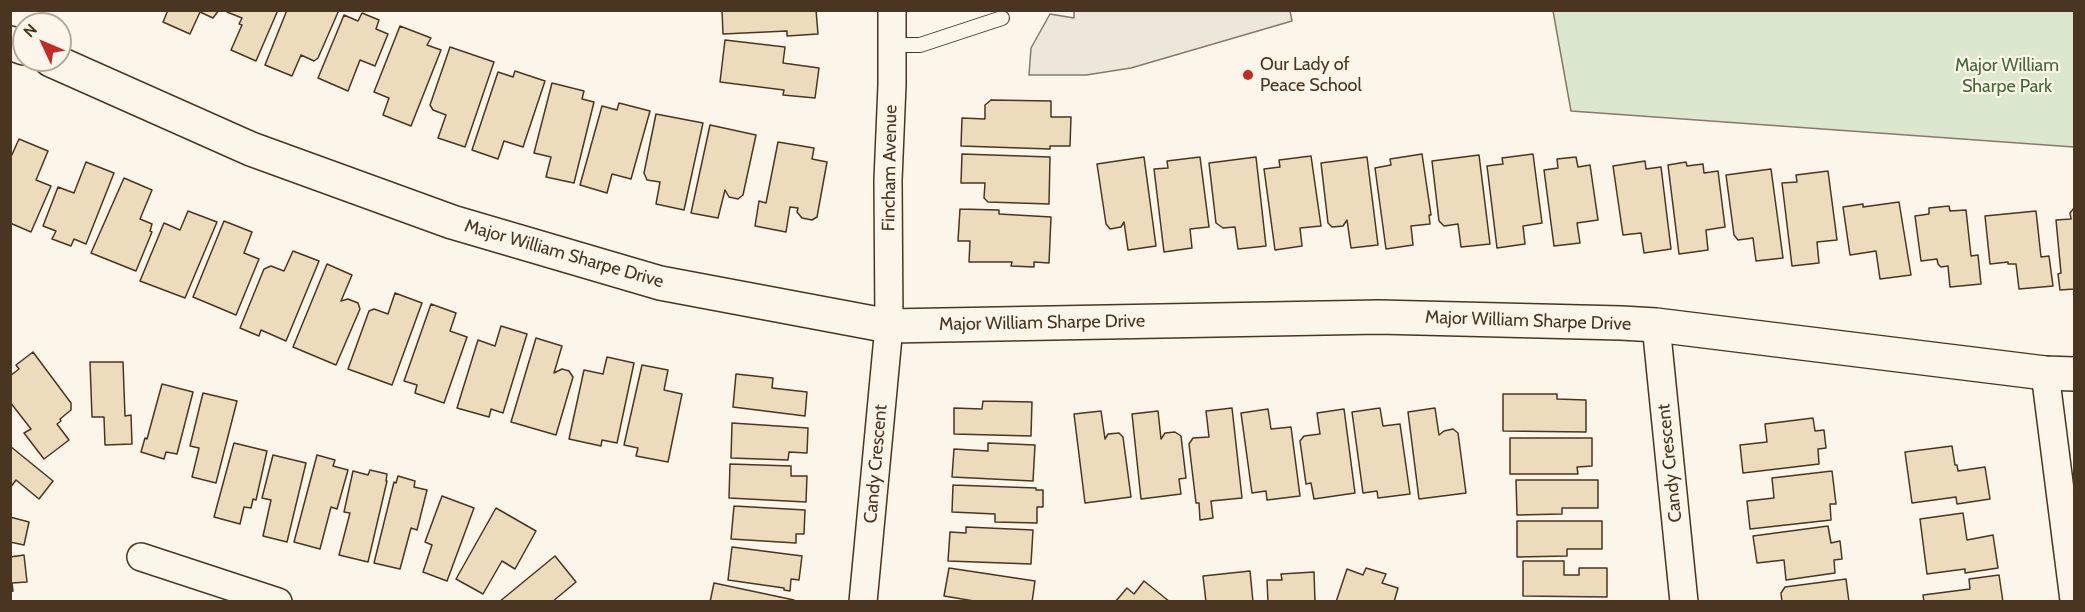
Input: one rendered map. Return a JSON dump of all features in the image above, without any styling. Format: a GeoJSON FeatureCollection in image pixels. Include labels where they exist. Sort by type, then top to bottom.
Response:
{"type":"FeatureCollection","features":[{"type":"Feature","properties":{"kind":"street","name":"Fincham Avenue"},"geometry":{"type":"LineString","coordinates":[[889,326],[888,180],[892,10]]}},
{"type":"Feature","properties":{"kind":"street","name":"Major William Sharpe Drive"},"geometry":{"type":"LineString","coordinates":[[72,69],[251,149],[452,222],[660,282],[889,326],[1379,317],[1656,325],[2060,374]]}},
{"type":"Feature","properties":{"kind":"street","name":"Candy Crescent"},"geometry":{"type":"LineString","coordinates":[[1656,325],[1684,602]]}},
{"type":"Feature","properties":{"kind":"street","name":"Candy Crescent"},"geometry":{"type":"LineString","coordinates":[[863,602],[889,326]]}},
{"type":"Feature","properties":{"kind":"street"},"geometry":{"type":"LineString","coordinates":[[2060,374],[2074,600]]}},
{"type":"Feature","properties":{"kind":"street"},"geometry":{"type":"LineString","coordinates":[[141,558],[278,602]]}},
{"type":"Feature","properties":{"kind":"lane"},"geometry":{"type":"LineString","coordinates":[[890,45],[920,45],[1002,18]]}},
{"type":"Feature","properties":{"kind":"green space","name":"Major William Sharpe Park"},"geometry":{"type":"Polygon","coordinates":[[[1553,11],[2074,11],[2074,147],[1571,111],[1553,11]]]}},
{"type":"Feature","properties":{"kind":"shaded area"},"geometry":{"type":"Polygon","coordinates":[[[1074,10],[1290,11],[1292,21],[1131,68],[1086,75],[1029,75],[1031,48],[1050,14],[1074,18],[1074,10]]]}},
{"type":"Feature","properties":{"kind":"building"},"geometry":{"type":"Polygon","coordinates":[[[168,10],[219,10],[213,18],[200,12],[190,34],[163,22],[168,10]]]}},
{"type":"Feature","properties":{"kind":"building"},"geometry":{"type":"Polygon","coordinates":[[[228,10],[278,10],[256,61],[231,50],[242,25],[239,24],[242,18],[227,12],[228,10]]]}},
{"type":"Feature","properties":{"kind":"building"},"geometry":{"type":"Polygon","coordinates":[[[287,10],[339,10],[318,58],[314,61],[301,55],[292,76],[265,65],[287,10]]]}},
{"type":"Feature","properties":{"kind":"building"},"geometry":{"type":"Polygon","coordinates":[[[722,10],[816,10],[818,34],[787,36],[787,31],[723,34],[722,10]]]}},
{"type":"Feature","properties":{"kind":"building"},"geometry":{"type":"Polygon","coordinates":[[[362,13],[379,20],[376,29],[388,34],[375,66],[360,60],[348,91],[318,78],[344,15],[358,21],[362,13]]]}},
{"type":"Feature","properties":{"kind":"building"},"geometry":{"type":"Polygon","coordinates":[[[400,26],[431,38],[427,45],[441,50],[411,126],[383,115],[389,98],[374,92],[400,26]]]}},
{"type":"Feature","properties":{"kind":"building"},"geometry":{"type":"Polygon","coordinates":[[[725,40],[785,47],[783,63],[819,68],[815,98],[783,95],[784,90],[720,82],[725,40]]]}},
{"type":"Feature","properties":{"kind":"building"},"geometry":{"type":"Polygon","coordinates":[[[450,47],[494,62],[465,147],[438,138],[446,115],[433,110],[430,105],[450,47]]]}},
{"type":"Feature","properties":{"kind":"building"},"geometry":{"type":"Polygon","coordinates":[[[515,71],[545,81],[523,147],[504,141],[498,159],[472,150],[498,72],[513,77],[515,71]]]}},
{"type":"Feature","properties":{"kind":"building"},"geometry":{"type":"Polygon","coordinates":[[[552,83],[584,91],[582,99],[594,102],[574,183],[546,177],[551,157],[534,153],[552,83]]]}},
{"type":"Feature","properties":{"kind":"building"},"geometry":{"type":"Polygon","coordinates":[[[991,100],[1051,101],[1051,117],[1071,117],[1070,146],[1050,146],[1050,149],[961,146],[962,118],[985,119],[985,105],[991,100]]]}},
{"type":"Feature","properties":{"kind":"building"},"geometry":{"type":"Polygon","coordinates":[[[619,103],[650,111],[631,179],[612,174],[607,193],[580,185],[602,106],[617,110],[619,103]]]}},
{"type":"Feature","properties":{"kind":"building"},"geometry":{"type":"Polygon","coordinates":[[[656,114],[703,123],[684,210],[656,204],[660,182],[647,180],[644,173],[656,114]]]}},
{"type":"Feature","properties":{"kind":"building"},"geometry":{"type":"Polygon","coordinates":[[[710,125],[756,135],[743,195],[738,199],[729,197],[725,190],[718,218],[691,213],[710,125]]]}},
{"type":"Feature","properties":{"kind":"building"},"geometry":{"type":"Polygon","coordinates":[[[19,139],[48,151],[36,180],[51,186],[31,232],[10,223],[10,159],[19,139]]]}},
{"type":"Feature","properties":{"kind":"building"},"geometry":{"type":"Polygon","coordinates":[[[778,142],[814,148],[812,159],[827,162],[817,217],[812,220],[802,218],[797,212],[798,208],[790,207],[786,232],[755,226],[759,201],[766,203],[778,142]]]}},
{"type":"Feature","properties":{"kind":"building"},"geometry":{"type":"Polygon","coordinates":[[[962,154],[1050,157],[1049,204],[988,202],[984,198],[985,183],[961,183],[962,154]]]}},
{"type":"Feature","properties":{"kind":"building"},"geometry":{"type":"Polygon","coordinates":[[[1422,154],[1431,215],[1429,215],[1430,224],[1411,226],[1413,245],[1386,249],[1375,168],[1391,165],[1390,159],[1422,154]]]}},
{"type":"Feature","properties":{"kind":"building"},"geometry":{"type":"Polygon","coordinates":[[[1533,154],[1542,223],[1523,226],[1525,244],[1497,248],[1487,166],[1503,164],[1502,158],[1533,154]]]}},
{"type":"Feature","properties":{"kind":"building"},"geometry":{"type":"Polygon","coordinates":[[[1479,155],[1490,244],[1461,247],[1458,224],[1444,226],[1439,221],[1432,161],[1479,155]]]}},
{"type":"Feature","properties":{"kind":"building"},"geometry":{"type":"Polygon","coordinates":[[[1311,156],[1321,226],[1300,228],[1302,246],[1275,250],[1264,169],[1280,167],[1279,160],[1311,156]]]}},
{"type":"Feature","properties":{"kind":"building"},"geometry":{"type":"Polygon","coordinates":[[[1144,157],[1156,246],[1128,250],[1124,222],[1121,227],[1110,229],[1106,224],[1097,164],[1144,157]]]}},
{"type":"Feature","properties":{"kind":"building"},"geometry":{"type":"Polygon","coordinates":[[[1200,157],[1209,227],[1190,229],[1192,248],[1164,252],[1154,169],[1168,168],[1167,161],[1200,157]]]}},
{"type":"Feature","properties":{"kind":"building"},"geometry":{"type":"Polygon","coordinates":[[[1256,157],[1266,246],[1238,249],[1235,227],[1223,228],[1216,223],[1209,163],[1256,157]]]}},
{"type":"Feature","properties":{"kind":"building"},"geometry":{"type":"Polygon","coordinates":[[[1367,157],[1378,245],[1351,248],[1347,220],[1343,226],[1332,227],[1328,223],[1321,163],[1367,157]]]}},
{"type":"Feature","properties":{"kind":"building"},"geometry":{"type":"Polygon","coordinates":[[[1576,157],[1578,167],[1590,165],[1598,220],[1577,223],[1580,243],[1554,246],[1544,170],[1558,168],[1557,159],[1576,157]]]}},
{"type":"Feature","properties":{"kind":"building"},"geometry":{"type":"Polygon","coordinates":[[[1645,161],[1646,169],[1661,167],[1671,249],[1644,253],[1641,233],[1623,235],[1613,166],[1645,161]]]}},
{"type":"Feature","properties":{"kind":"building"},"geometry":{"type":"Polygon","coordinates":[[[86,162],[114,173],[86,244],[74,239],[71,246],[52,239],[56,231],[43,226],[58,187],[74,193],[86,162]]]}},
{"type":"Feature","properties":{"kind":"building"},"geometry":{"type":"Polygon","coordinates":[[[1686,162],[1687,166],[1703,164],[1704,173],[1718,171],[1725,227],[1706,230],[1708,250],[1679,254],[1668,165],[1686,162]]]}},
{"type":"Feature","properties":{"kind":"building"},"geometry":{"type":"Polygon","coordinates":[[[1771,169],[1783,258],[1756,261],[1753,238],[1738,240],[1734,235],[1726,175],[1771,169]]]}},
{"type":"Feature","properties":{"kind":"building"},"geometry":{"type":"Polygon","coordinates":[[[1828,171],[1837,240],[1817,242],[1819,263],[1792,266],[1782,183],[1797,182],[1796,175],[1828,171]]]}},
{"type":"Feature","properties":{"kind":"building"},"geometry":{"type":"Polygon","coordinates":[[[124,178],[152,190],[140,219],[152,224],[150,231],[152,232],[136,271],[91,253],[124,178]]]}},
{"type":"Feature","properties":{"kind":"building"},"geometry":{"type":"Polygon","coordinates":[[[1899,202],[1911,275],[1880,279],[1876,251],[1850,255],[1843,207],[1899,202]]]}},
{"type":"Feature","properties":{"kind":"building"},"geometry":{"type":"Polygon","coordinates":[[[1949,206],[1950,211],[1966,210],[1971,256],[1978,255],[1981,284],[1950,287],[1948,266],[1941,267],[1937,259],[1921,261],[1915,216],[1929,214],[1929,208],[1949,206]]]}},
{"type":"Feature","properties":{"kind":"building"},"geometry":{"type":"Polygon","coordinates":[[[2074,208],[2074,289],[2060,290],[2058,274],[2061,273],[2056,220],[2071,219],[2070,213],[2074,208]]]}},
{"type":"Feature","properties":{"kind":"building"},"geometry":{"type":"Polygon","coordinates":[[[960,209],[999,210],[999,214],[1051,217],[1049,263],[1034,262],[1034,267],[1011,266],[1012,262],[969,262],[970,241],[958,241],[960,209]]]}},
{"type":"Feature","properties":{"kind":"building"},"geometry":{"type":"Polygon","coordinates":[[[188,211],[217,222],[185,298],[140,281],[164,223],[180,230],[188,211]]]}},
{"type":"Feature","properties":{"kind":"building"},"geometry":{"type":"Polygon","coordinates":[[[2036,211],[2041,257],[2049,256],[2053,286],[2019,289],[2016,264],[2008,264],[2008,262],[1990,264],[1985,216],[2036,211]]]}},
{"type":"Feature","properties":{"kind":"building"},"geometry":{"type":"Polygon","coordinates":[[[224,221],[252,232],[244,253],[259,259],[236,315],[193,297],[224,221]]]}},
{"type":"Feature","properties":{"kind":"building"},"geometry":{"type":"Polygon","coordinates":[[[293,251],[319,261],[286,341],[261,330],[259,336],[240,328],[264,269],[271,266],[284,271],[293,251]]]}},
{"type":"Feature","properties":{"kind":"building"},"geometry":{"type":"Polygon","coordinates":[[[327,264],[352,275],[341,301],[348,299],[358,303],[360,309],[336,365],[293,347],[327,264]]]}},
{"type":"Feature","properties":{"kind":"building"},"geometry":{"type":"Polygon","coordinates":[[[395,293],[422,303],[392,385],[348,369],[369,311],[374,309],[388,314],[395,293]]]}},
{"type":"Feature","properties":{"kind":"building"},"geometry":{"type":"Polygon","coordinates":[[[431,304],[456,313],[450,331],[467,337],[444,403],[415,393],[417,385],[404,381],[431,304]]]}},
{"type":"Feature","properties":{"kind":"building"},"geometry":{"type":"Polygon","coordinates":[[[501,326],[527,334],[503,413],[491,409],[489,417],[457,408],[478,340],[495,346],[501,326]]]}},
{"type":"Feature","properties":{"kind":"building"},"geometry":{"type":"Polygon","coordinates":[[[536,338],[562,346],[554,373],[562,369],[569,371],[573,377],[556,435],[511,422],[536,338]]]}},
{"type":"Feature","properties":{"kind":"building"},"geometry":{"type":"Polygon","coordinates":[[[33,352],[71,403],[71,410],[57,424],[69,440],[44,459],[24,433],[31,429],[10,402],[10,376],[19,369],[16,365],[33,352]]]}},
{"type":"Feature","properties":{"kind":"building"},"geometry":{"type":"Polygon","coordinates":[[[607,357],[634,363],[617,443],[602,440],[601,446],[569,439],[584,370],[603,374],[607,357]]]}},
{"type":"Feature","properties":{"kind":"building"},"geometry":{"type":"Polygon","coordinates":[[[90,362],[123,362],[125,416],[131,415],[132,444],[105,445],[104,417],[92,417],[90,362]]]}},
{"type":"Feature","properties":{"kind":"building"},"geometry":{"type":"Polygon","coordinates":[[[642,365],[668,370],[664,390],[682,394],[668,462],[636,456],[638,448],[624,445],[642,365]]]}},
{"type":"Feature","properties":{"kind":"building"},"geometry":{"type":"Polygon","coordinates":[[[736,374],[773,378],[772,388],[807,392],[805,416],[733,407],[736,374]]]}},
{"type":"Feature","properties":{"kind":"building"},"geometry":{"type":"Polygon","coordinates":[[[162,384],[193,392],[177,454],[166,452],[164,459],[141,452],[145,438],[147,439],[162,384]]]}},
{"type":"Feature","properties":{"kind":"building"},"geometry":{"type":"Polygon","coordinates":[[[203,393],[237,401],[216,483],[192,477],[199,448],[190,446],[203,393]]]}},
{"type":"Feature","properties":{"kind":"building"},"geometry":{"type":"Polygon","coordinates":[[[1503,394],[1557,394],[1557,399],[1586,400],[1586,432],[1503,431],[1503,394]]]}},
{"type":"Feature","properties":{"kind":"building"},"geometry":{"type":"Polygon","coordinates":[[[983,401],[1032,402],[1031,436],[954,434],[954,408],[982,409],[983,401]]]}},
{"type":"Feature","properties":{"kind":"building"},"geometry":{"type":"Polygon","coordinates":[[[1232,408],[1242,498],[1211,501],[1213,518],[1200,520],[1189,444],[1193,438],[1209,437],[1206,411],[1232,408]]]}},
{"type":"Feature","properties":{"kind":"building"},"geometry":{"type":"Polygon","coordinates":[[[1380,408],[1383,426],[1400,424],[1410,494],[1378,498],[1377,491],[1363,493],[1352,412],[1380,408]]]}},
{"type":"Feature","properties":{"kind":"building"},"geometry":{"type":"Polygon","coordinates":[[[1435,408],[1439,435],[1453,429],[1458,433],[1466,493],[1419,499],[1408,412],[1435,408]]]}},
{"type":"Feature","properties":{"kind":"building"},"geometry":{"type":"Polygon","coordinates":[[[1268,409],[1271,429],[1291,427],[1300,496],[1267,500],[1266,491],[1252,493],[1241,413],[1268,409]]]}},
{"type":"Feature","properties":{"kind":"building"},"geometry":{"type":"Polygon","coordinates":[[[1344,409],[1355,493],[1314,499],[1311,483],[1306,484],[1300,441],[1304,436],[1320,434],[1317,413],[1344,409]]]}},
{"type":"Feature","properties":{"kind":"building"},"geometry":{"type":"Polygon","coordinates":[[[1101,411],[1105,439],[1108,434],[1119,433],[1123,437],[1131,497],[1085,503],[1074,414],[1101,411]]]}},
{"type":"Feature","properties":{"kind":"building"},"geometry":{"type":"Polygon","coordinates":[[[1158,411],[1161,439],[1165,433],[1175,432],[1181,436],[1186,478],[1179,479],[1181,494],[1141,499],[1132,414],[1158,411]]]}},
{"type":"Feature","properties":{"kind":"building"},"geometry":{"type":"Polygon","coordinates":[[[1813,418],[1815,431],[1824,430],[1826,448],[1818,449],[1819,464],[1743,473],[1740,445],[1767,442],[1765,424],[1813,418]]]}},
{"type":"Feature","properties":{"kind":"building"},"geometry":{"type":"Polygon","coordinates":[[[732,423],[808,428],[807,453],[789,452],[788,460],[731,458],[732,423]]]}},
{"type":"Feature","properties":{"kind":"building"},"geometry":{"type":"Polygon","coordinates":[[[1510,438],[1592,438],[1592,466],[1577,467],[1578,474],[1510,474],[1510,438]]]}},
{"type":"Feature","properties":{"kind":"building"},"geometry":{"type":"Polygon","coordinates":[[[234,443],[267,451],[256,500],[253,499],[251,508],[244,507],[240,524],[214,517],[234,443]]]}},
{"type":"Feature","properties":{"kind":"building"},"geometry":{"type":"Polygon","coordinates":[[[988,443],[1035,445],[1033,481],[952,477],[954,449],[988,451],[988,443]]]}},
{"type":"Feature","properties":{"kind":"building"},"geometry":{"type":"Polygon","coordinates":[[[10,446],[53,481],[39,499],[16,480],[10,488],[10,446]]]}},
{"type":"Feature","properties":{"kind":"building"},"geometry":{"type":"Polygon","coordinates":[[[1952,446],[1958,471],[1985,467],[1990,499],[1957,504],[1956,497],[1912,503],[1905,452],[1952,446]]]}},
{"type":"Feature","properties":{"kind":"building"},"geometry":{"type":"Polygon","coordinates":[[[273,455],[306,463],[287,542],[263,536],[271,500],[262,498],[273,455]]]}},
{"type":"Feature","properties":{"kind":"building"},"geometry":{"type":"Polygon","coordinates":[[[317,455],[335,460],[333,466],[348,470],[337,509],[331,507],[320,549],[294,542],[317,455]]]}},
{"type":"Feature","properties":{"kind":"building"},"geometry":{"type":"Polygon","coordinates":[[[730,464],[791,466],[791,476],[807,476],[806,502],[729,498],[730,464]]]}},
{"type":"Feature","properties":{"kind":"building"},"geometry":{"type":"Polygon","coordinates":[[[370,470],[387,474],[387,481],[368,562],[339,555],[350,513],[344,512],[353,471],[368,475],[370,470]]]}},
{"type":"Feature","properties":{"kind":"building"},"geometry":{"type":"Polygon","coordinates":[[[1832,471],[1836,504],[1830,504],[1831,520],[1750,529],[1747,501],[1774,498],[1772,478],[1832,471]]]}},
{"type":"Feature","properties":{"kind":"building"},"geometry":{"type":"Polygon","coordinates":[[[398,476],[415,481],[414,487],[427,490],[417,530],[411,528],[400,569],[374,563],[394,482],[396,483],[398,476]]]}},
{"type":"Feature","properties":{"kind":"building"},"geometry":{"type":"Polygon","coordinates":[[[1516,480],[1598,480],[1598,508],[1562,508],[1562,514],[1517,515],[1516,480]]]}},
{"type":"Feature","properties":{"kind":"building"},"geometry":{"type":"Polygon","coordinates":[[[953,485],[1036,488],[1036,490],[1043,490],[1043,507],[1037,507],[1037,523],[995,522],[995,514],[952,512],[953,485]]]}},
{"type":"Feature","properties":{"kind":"building"},"geometry":{"type":"Polygon","coordinates":[[[442,496],[474,508],[447,581],[423,572],[432,545],[425,542],[442,496]]]}},
{"type":"Feature","properties":{"kind":"building"},"geometry":{"type":"Polygon","coordinates":[[[734,506],[805,510],[804,534],[796,534],[796,543],[731,539],[734,506]]]}},
{"type":"Feature","properties":{"kind":"building"},"geometry":{"type":"Polygon","coordinates":[[[496,508],[536,531],[515,569],[502,561],[483,594],[456,579],[496,508]]]}},
{"type":"Feature","properties":{"kind":"building"},"geometry":{"type":"Polygon","coordinates":[[[1963,513],[1967,540],[1993,535],[1998,568],[1965,573],[1965,569],[1927,574],[1920,519],[1963,513]]]}},
{"type":"Feature","properties":{"kind":"building"},"geometry":{"type":"Polygon","coordinates":[[[10,517],[29,522],[24,545],[10,542],[10,517]]]}},
{"type":"Feature","properties":{"kind":"building"},"geometry":{"type":"Polygon","coordinates":[[[1517,521],[1602,521],[1602,549],[1567,549],[1567,556],[1517,557],[1517,521]]]}},
{"type":"Feature","properties":{"kind":"building"},"geometry":{"type":"Polygon","coordinates":[[[1828,526],[1831,543],[1840,541],[1842,559],[1834,560],[1835,573],[1786,580],[1784,560],[1757,563],[1753,536],[1828,526]]]}},
{"type":"Feature","properties":{"kind":"building"},"geometry":{"type":"Polygon","coordinates":[[[966,527],[1033,530],[1031,564],[948,561],[950,532],[966,533],[966,527]]]}},
{"type":"Feature","properties":{"kind":"building"},"geometry":{"type":"Polygon","coordinates":[[[732,547],[802,556],[799,580],[791,579],[790,591],[784,588],[728,580],[732,547]]]}},
{"type":"Feature","properties":{"kind":"building"},"geometry":{"type":"Polygon","coordinates":[[[24,555],[27,582],[12,583],[13,591],[10,592],[10,557],[24,555]]]}},
{"type":"Feature","properties":{"kind":"building"},"geometry":{"type":"Polygon","coordinates":[[[555,556],[576,582],[552,602],[499,602],[555,556]]]}},
{"type":"Feature","properties":{"kind":"building"},"geometry":{"type":"Polygon","coordinates":[[[1523,561],[1564,561],[1564,575],[1579,575],[1579,568],[1607,568],[1607,597],[1523,596],[1523,561]]]}},
{"type":"Feature","properties":{"kind":"building"},"geometry":{"type":"Polygon","coordinates":[[[949,568],[1035,581],[1032,602],[980,602],[944,596],[949,568]]]}},
{"type":"Feature","properties":{"kind":"building"},"geometry":{"type":"Polygon","coordinates":[[[1366,568],[1386,574],[1382,583],[1398,588],[1394,602],[1336,602],[1347,569],[1363,575],[1366,568]]]}},
{"type":"Feature","properties":{"kind":"building"},"geometry":{"type":"Polygon","coordinates":[[[1250,571],[1253,602],[1206,602],[1203,576],[1250,571]]]}},
{"type":"Feature","properties":{"kind":"building"},"geometry":{"type":"Polygon","coordinates":[[[1314,572],[1315,602],[1268,602],[1267,580],[1282,580],[1281,574],[1314,572]]]}},
{"type":"Feature","properties":{"kind":"building"},"geometry":{"type":"Polygon","coordinates":[[[1999,575],[2003,602],[1924,602],[1923,595],[1970,589],[1969,579],[1999,575]]]}},
{"type":"Feature","properties":{"kind":"building"},"geometry":{"type":"Polygon","coordinates":[[[1846,579],[1849,602],[1782,602],[1781,593],[1785,587],[1846,579]]]}},
{"type":"Feature","properties":{"kind":"building"},"geometry":{"type":"Polygon","coordinates":[[[1144,581],[1170,602],[1115,602],[1127,588],[1134,594],[1144,581]]]}},
{"type":"Feature","properties":{"kind":"building"},"geometry":{"type":"Polygon","coordinates":[[[714,583],[794,600],[793,602],[710,602],[714,583]]]}},
{"type":"Feature","properties":{"kind":"place","name":"Our Lady of Peace School"},"geometry":{"type":"Point","coordinates":[1248,75]}}]}
